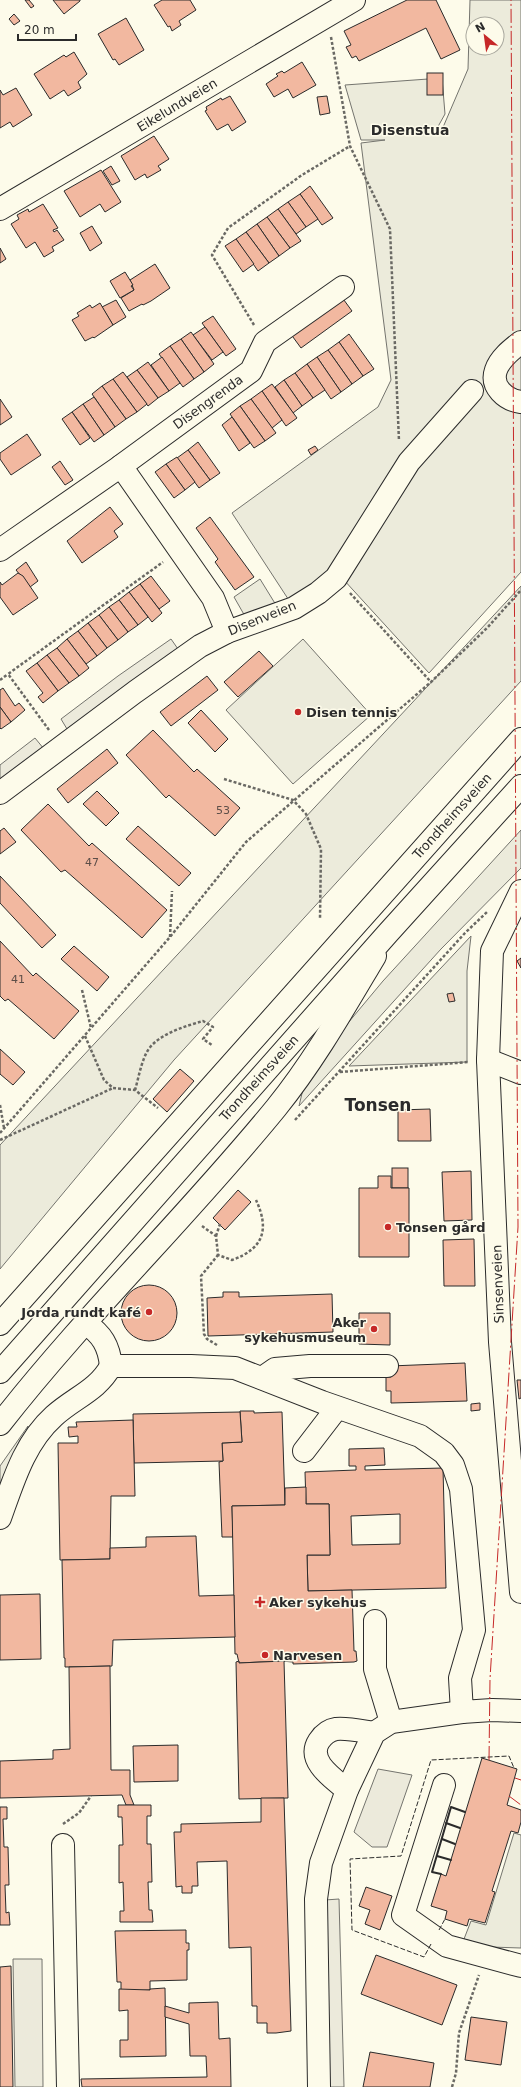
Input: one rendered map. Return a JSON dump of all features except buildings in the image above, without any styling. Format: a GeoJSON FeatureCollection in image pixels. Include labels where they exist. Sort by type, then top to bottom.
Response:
{"type":"FeatureCollection","features":[{"type":"Feature","properties":{"kind":"main road","name":"Eikelundveien"},"geometry":{"type":"LineString","coordinates":[[0,209],[354,0]]}},
{"type":"Feature","properties":{"kind":"main road"},"geometry":{"type":"LineString","coordinates":[[264,342],[343,287]]}},
{"type":"Feature","properties":{"kind":"main road","name":"Disengrenda"},"geometry":{"type":"LineString","coordinates":[[0,550],[121,466],[251,371],[264,342]]}},
{"type":"Feature","properties":{"kind":"main road"},"geometry":{"type":"LineString","coordinates":[[521,342],[504,357],[496,370],[496,385],[502,394],[513,401],[521,402]]}},
{"type":"Feature","properties":{"kind":"main road","name":"Disenveien"},"geometry":{"type":"LineString","coordinates":[[0,793],[141,687],[200,646],[227,632],[294,608],[318,593],[336,578],[409,462],[472,391]]}},
{"type":"Feature","properties":{"kind":"main road"},"geometry":{"type":"LineString","coordinates":[[121,466],[178,551],[213,598],[227,632]]}},
{"type":"Feature","properties":{"kind":"main road","name":"Trondheimsveien"},"geometry":{"type":"LineString","coordinates":[[0,1324],[521,739]]}},
{"type":"Feature","properties":{"kind":"main road","name":"Trondheimsveien"},"geometry":{"type":"LineString","coordinates":[[0,1372],[388,933],[521,786]]}},
{"type":"Feature","properties":{"kind":"main road","name":"Sinsenveien"},"geometry":{"type":"LineString","coordinates":[[521,891],[492,951],[488,1060],[500,1342],[514,1433],[521,1592]]}},
{"type":"Feature","properties":{"kind":"main road"},"geometry":{"type":"LineString","coordinates":[[0,1424],[85,1323],[162,1250],[276,1107],[334,1025],[388,933]]}},
{"type":"Feature","properties":{"kind":"main road"},"geometry":{"type":"LineString","coordinates":[[488,1060],[521,1073]]}},
{"type":"Feature","properties":{"kind":"main road"},"geometry":{"type":"LineString","coordinates":[[0,1518],[24,1455],[37,1434],[58,1412],[104,1379],[111,1366],[110,1353],[106,1342],[85,1323]]}},
{"type":"Feature","properties":{"kind":"main road"},"geometry":{"type":"LineString","coordinates":[[111,1366],[191,1366],[234,1368],[337,1408],[420,1436],[444,1453],[454,1465],[461,1489],[474,1630],[460,1678],[462,1712]]}},
{"type":"Feature","properties":{"kind":"main road"},"geometry":{"type":"LineString","coordinates":[[262,1378],[275,1369],[310,1366],[387,1366]]}},
{"type":"Feature","properties":{"kind":"main road"},"geometry":{"type":"LineString","coordinates":[[304,1451],[337,1408]]}},
{"type":"Feature","properties":{"kind":"main road"},"geometry":{"type":"LineString","coordinates":[[319,2087],[316,1899],[321,1863],[347,1790],[382,1728],[375,1669],[375,1621]]}},
{"type":"Feature","properties":{"kind":"main road"},"geometry":{"type":"LineString","coordinates":[[347,1790],[329,1775],[319,1763],[316,1753],[317,1744],[322,1736],[334,1729],[382,1728],[462,1712],[492,1710],[521,1711]]}},
{"type":"Feature","properties":{"kind":"main road"},"geometry":{"type":"LineString","coordinates":[[444,1786],[403,1915],[447,1946],[521,1966]]}},
{"type":"Feature","properties":{"kind":"main road"},"geometry":{"type":"LineString","coordinates":[[63,1834],[68,2087]]}},
{"type":"Feature","properties":{"kind":"path"},"geometry":{"type":"LineString","coordinates":[[327,15],[350,146],[390,230],[399,444]]}},
{"type":"Feature","properties":{"kind":"path"},"geometry":{"type":"LineString","coordinates":[[264,342],[212,255],[228,228],[302,175],[350,146]]}},
{"type":"Feature","properties":{"kind":"path"},"geometry":{"type":"LineString","coordinates":[[0,680],[178,551]]}},
{"type":"Feature","properties":{"kind":"path"},"geometry":{"type":"LineString","coordinates":[[336,578],[431,682]]}},
{"type":"Feature","properties":{"kind":"path"},"geometry":{"type":"LineString","coordinates":[[0,1133],[92,1029],[170,937],[246,842],[292,800],[431,682],[488,627],[521,590]]}},
{"type":"Feature","properties":{"kind":"path"},"geometry":{"type":"LineString","coordinates":[[8,674],[61,747]]}},
{"type":"Feature","properties":{"kind":"path"},"geometry":{"type":"LineString","coordinates":[[224,778],[292,800],[306,814],[321,848],[320,919]]}},
{"type":"Feature","properties":{"kind":"path"},"geometry":{"type":"LineString","coordinates":[[170,937],[172,892]]}},
{"type":"Feature","properties":{"kind":"path"},"geometry":{"type":"LineString","coordinates":[[292,1124],[465,933],[487,911]]}},
{"type":"Feature","properties":{"kind":"path"},"geometry":{"type":"LineString","coordinates":[[82,990],[92,1029]]}},
{"type":"Feature","properties":{"kind":"path"},"geometry":{"type":"LineString","coordinates":[[135,1090],[146,1054],[152,1045],[166,1036],[181,1028],[202,1021],[213,1027],[203,1039],[212,1045]]}},
{"type":"Feature","properties":{"kind":"path"},"geometry":{"type":"LineString","coordinates":[[85,1036],[98,1070],[104,1080],[113,1088]]}},
{"type":"Feature","properties":{"kind":"path"},"geometry":{"type":"LineString","coordinates":[[340,1072],[488,1060]]}},
{"type":"Feature","properties":{"kind":"path"},"geometry":{"type":"LineString","coordinates":[[0,1140],[113,1088],[135,1090],[158,1108]]}},
{"type":"Feature","properties":{"kind":"path"},"geometry":{"type":"LineString","coordinates":[[0,1105],[4,1128]]}},
{"type":"Feature","properties":{"kind":"path"},"geometry":{"type":"LineString","coordinates":[[218,1255],[232,1260],[247,1255],[255,1246],[263,1232],[263,1215],[256,1200]]}},
{"type":"Feature","properties":{"kind":"path"},"geometry":{"type":"LineString","coordinates":[[220,1224],[216,1236],[218,1255],[201,1276],[204,1334],[207,1339],[222,1347]]}},
{"type":"Feature","properties":{"kind":"path"},"geometry":{"type":"LineString","coordinates":[[201,1225],[216,1236]]}},
{"type":"Feature","properties":{"kind":"path"},"geometry":{"type":"LineString","coordinates":[[63,1834],[80,1813],[91,1796]]}},
{"type":"Feature","properties":{"kind":"path"},"geometry":{"type":"LineString","coordinates":[[452,2087],[456,2073],[459,2033],[486,1956]]}},
{"type":"Feature","properties":{"kind":"shaded area"},"geometry":{"type":"Polygon","coordinates":[[[470,0],[521,0],[521,572],[429,673],[343,579],[294,608],[232,513],[378,407],[391,380],[361,143],[385,140],[361,140],[345,85],[442,78],[445,114],[435,132],[441,132],[468,69],[468,56],[505,56],[505,16],[470,16],[470,0]]]}},
{"type":"Feature","properties":{"kind":"shaded area"},"geometry":{"type":"Polygon","coordinates":[[[260,579],[276,605],[246,618],[234,597],[260,579]]]}},
{"type":"Feature","properties":{"kind":"shaded area"},"geometry":{"type":"Polygon","coordinates":[[[521,586],[521,681],[174,1060],[0,1269],[0,1145],[521,586]]]}},
{"type":"Feature","properties":{"kind":"shaded area"},"geometry":{"type":"Polygon","coordinates":[[[171,639],[178,649],[67,729],[61,719],[118,676],[171,639]]]}},
{"type":"Feature","properties":{"kind":"shaded area","name":"Disen tennis"},"geometry":{"type":"Polygon","coordinates":[[[303,639],[371,715],[293,784],[226,710],[303,639]]]}},
{"type":"Feature","properties":{"kind":"shaded area"},"geometry":{"type":"Polygon","coordinates":[[[35,738],[44,749],[0,781],[0,765],[35,738]]]}},
{"type":"Feature","properties":{"kind":"shaded area"},"geometry":{"type":"Polygon","coordinates":[[[521,830],[521,868],[441,949],[299,1106],[304,1085],[348,1023],[383,981],[521,830]]]}},
{"type":"Feature","properties":{"kind":"shaded area"},"geometry":{"type":"Polygon","coordinates":[[[471,936],[467,971],[467,1062],[349,1066],[471,936]]]}},
{"type":"Feature","properties":{"kind":"shaded area"},"geometry":{"type":"Polygon","coordinates":[[[28,1426],[0,1511],[0,1466],[28,1426]]]}},
{"type":"Feature","properties":{"kind":"shaded area"},"geometry":{"type":"Polygon","coordinates":[[[378,1769],[412,1775],[387,1847],[372,1847],[354,1832],[378,1769]]]}},
{"type":"Feature","properties":{"kind":"shaded area"},"geometry":{"type":"Polygon","coordinates":[[[514,1833],[521,1835],[521,1948],[490,1947],[464,1939],[471,1921],[486,1925],[514,1833]]]}},
{"type":"Feature","properties":{"kind":"shaded area"},"geometry":{"type":"Polygon","coordinates":[[[339,1899],[344,2087],[329,2087],[325,1900],[339,1899]]]}},
{"type":"Feature","properties":{"kind":"shaded area"},"geometry":{"type":"Polygon","coordinates":[[[13,1959],[42,1959],[43,2087],[15,2087],[13,1959]]]}},
{"type":"Feature","properties":{"kind":"fence"},"geometry":{"type":"LineString","coordinates":[[431,1944],[424,1957],[352,1930],[350,1859],[401,1856],[431,1760],[509,1756],[514,1768]]}},
{"type":"Feature","properties":{"kind":"fence"},"geometry":{"type":"LineString","coordinates":[[439,1930],[445,1919]]}},
{"type":"Feature","properties":{"kind":"wall"},"geometry":{"type":"LineString","coordinates":[[441,1874],[432,1872],[451,1807],[465,1812]]}},
{"type":"Feature","properties":{"kind":"wall"},"geometry":{"type":"LineString","coordinates":[[446,1823],[460,1828]]}},
{"type":"Feature","properties":{"kind":"wall"},"geometry":{"type":"LineString","coordinates":[[442,1839],[455,1844]]}},
{"type":"Feature","properties":{"kind":"wall"},"geometry":{"type":"LineString","coordinates":[[437,1856],[451,1860]]}},
{"type":"Feature","properties":{"kind":"power"},"geometry":{"type":"LineString","coordinates":[[489,1760],[490,1679],[518,1227],[511,0]]}},
{"type":"Feature","properties":{"kind":"power"},"geometry":{"type":"LineString","coordinates":[[515,1778],[521,1780]]}},
{"type":"Feature","properties":{"kind":"power"},"geometry":{"type":"LineString","coordinates":[[509,1796],[521,1805]]}},
{"type":"Feature","properties":{"kind":"place","name":"Disen tennis"},"geometry":{"type":"Point","coordinates":[298,712]}},
{"type":"Feature","properties":{"kind":"place","name":"Tonsen gård"},"geometry":{"type":"Point","coordinates":[388,1227]}},
{"type":"Feature","properties":{"kind":"place","name":"Jorda rundt kafé"},"geometry":{"type":"Point","coordinates":[149,1312]}},
{"type":"Feature","properties":{"kind":"place","name":"Aker sykehusmuseum"},"geometry":{"type":"Point","coordinates":[374,1329]}},
{"type":"Feature","properties":{"kind":"place","name":"Aker sykehus"},"geometry":{"type":"Point","coordinates":[260,1602]}},
{"type":"Feature","properties":{"kind":"place","name":"Narvesen"},"geometry":{"type":"Point","coordinates":[265,1655]}},
{"type":"Feature","properties":{"kind":"district","name":"Disenstua"},"geometry":{"type":"Point","coordinates":[410,130]}},
{"type":"Feature","properties":{"kind":"district","name":"Tonsen"},"geometry":{"type":"Point","coordinates":[378,1105]}}]}
